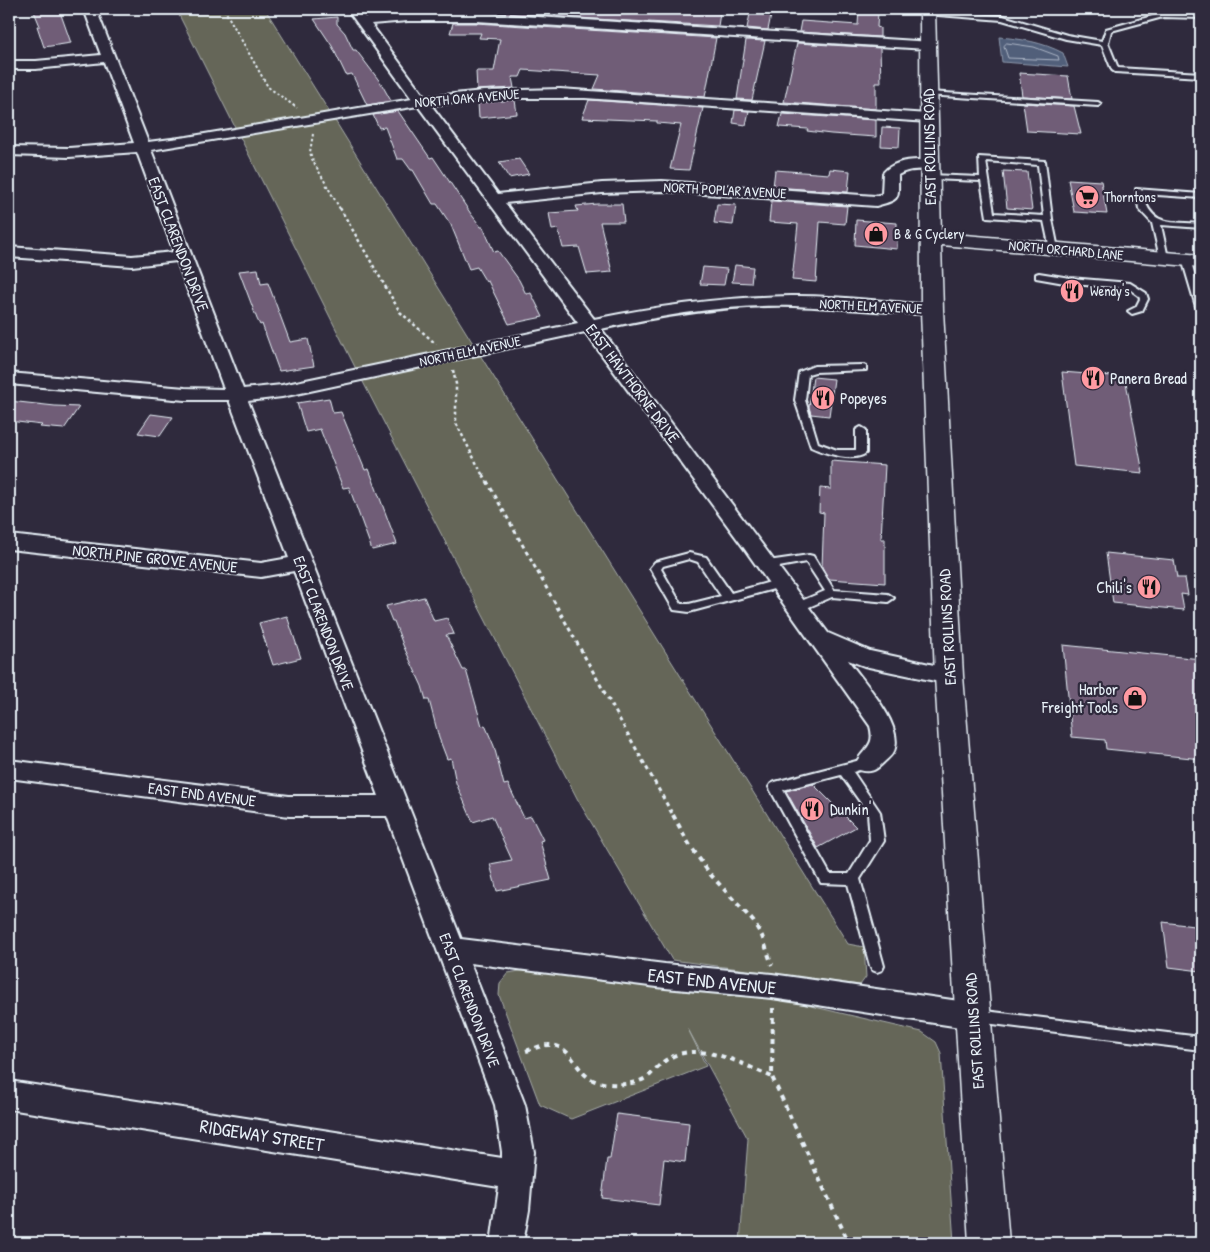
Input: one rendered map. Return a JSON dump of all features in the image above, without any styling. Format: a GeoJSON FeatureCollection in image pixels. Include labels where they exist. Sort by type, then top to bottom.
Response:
{"type":"FeatureCollection","features":[{"type":"Feature","properties":{"kind":"main road","name":"EAST ROLLINS ROAD"},"geometry":{"type":"LineString","coordinates":[[927,11],[932,310],[948,676],[990,1243]]}},
{"type":"Feature","properties":{"kind":"main road","name":"NORTH ORCHARD LANE"},"geometry":{"type":"LineString","coordinates":[[931,238],[1194,260]]}},
{"type":"Feature","properties":{"kind":"street","name":"EAST CLARENDON DRIVE"},"geometry":{"type":"LineString","coordinates":[[90,9],[300,563],[452,949],[510,1105],[518,1152],[513,1210],[507,1243]]}},
{"type":"Feature","properties":{"kind":"street"},"geometry":{"type":"LineString","coordinates":[[357,15],[476,17],[927,45]]}},
{"type":"Feature","properties":{"kind":"street","name":"EAST HAWTHORNE DRIVE"},"geometry":{"type":"LineString","coordinates":[[357,15],[822,638],[881,724],[884,734],[883,748],[868,763]]}},
{"type":"Feature","properties":{"kind":"street"},"geometry":{"type":"LineString","coordinates":[[9,66],[108,58]]}},
{"type":"Feature","properties":{"kind":"street","name":"NORTH OAK AVENUE"},"geometry":{"type":"LineString","coordinates":[[9,150],[92,152],[142,147],[421,102],[482,95],[560,93],[928,118]]}},
{"type":"Feature","properties":{"kind":"street","name":"NORTH POPLAR AVENUE"},"geometry":{"type":"LineString","coordinates":[[494,199],[602,188],[662,186],[876,201],[890,197],[891,173],[898,168],[910,164],[930,171]]}},
{"type":"Feature","properties":{"kind":"street"},"geometry":{"type":"LineString","coordinates":[[9,252],[132,261],[183,256]]}},
{"type":"Feature","properties":{"kind":"street","name":"NORTH ELM AVENUE"},"geometry":{"type":"LineString","coordinates":[[9,379],[185,394],[251,395],[282,391],[684,308],[737,303],[793,301],[932,310]]}},
{"type":"Feature","properties":{"kind":"street","name":"NORTH PINE GROVE AVENUE"},"geometry":{"type":"LineString","coordinates":[[9,542],[261,570],[300,563]]}},
{"type":"Feature","properties":{"kind":"street"},"geometry":{"type":"LineString","coordinates":[[822,638],[864,658],[948,676]]}},
{"type":"Feature","properties":{"kind":"street","name":"EAST END AVENUE"},"geometry":{"type":"LineString","coordinates":[[9,769],[289,806],[395,806]]}},
{"type":"Feature","properties":{"kind":"street","name":"EAST END AVENUE"},"geometry":{"type":"LineString","coordinates":[[452,949],[665,976],[772,986],[973,1016]]}},
{"type":"Feature","properties":{"kind":"street","name":"RIDGEWAY STREET"},"geometry":{"type":"LineString","coordinates":[[9,1095],[516,1175]]}},
{"type":"Feature","properties":{"kind":"lane"},"geometry":{"type":"LineString","coordinates":[[927,11],[1003,18],[1066,37],[1105,43]]}},
{"type":"Feature","properties":{"kind":"lane"},"geometry":{"type":"LineString","coordinates":[[1201,16],[1163,15],[1108,30],[1105,43],[1115,70],[1201,75]]}},
{"type":"Feature","properties":{"kind":"lane"},"geometry":{"type":"LineString","coordinates":[[928,94],[1098,104]]}},
{"type":"Feature","properties":{"kind":"lane"},"geometry":{"type":"LineString","coordinates":[[1048,219],[990,215],[982,159],[1042,163],[1048,219],[1054,248]]}},
{"type":"Feature","properties":{"kind":"lane"},"geometry":{"type":"LineString","coordinates":[[930,171],[984,179]]}},
{"type":"Feature","properties":{"kind":"lane"},"geometry":{"type":"LineString","coordinates":[[1164,258],[1156,222],[1143,209],[1139,191],[1201,196]]}},
{"type":"Feature","properties":{"kind":"lane"},"geometry":{"type":"LineString","coordinates":[[1156,222],[1201,226]]}},
{"type":"Feature","properties":{"kind":"lane"},"geometry":{"type":"LineString","coordinates":[[1194,260],[1201,310]]}},
{"type":"Feature","properties":{"kind":"lane"},"geometry":{"type":"LineString","coordinates":[[1039,276],[1070,281],[1130,286],[1138,290],[1144,299],[1139,309],[1132,311]]}},
{"type":"Feature","properties":{"kind":"lane"},"geometry":{"type":"LineString","coordinates":[[861,430],[861,453],[845,455],[830,453],[814,445],[800,400],[804,372],[814,369],[863,368]]}},
{"type":"Feature","properties":{"kind":"lane"},"geometry":{"type":"LineString","coordinates":[[728,597],[702,559],[689,556],[658,564],[656,568],[656,572],[678,607],[689,608],[781,583]]}},
{"type":"Feature","properties":{"kind":"lane"},"geometry":{"type":"LineString","coordinates":[[768,565],[809,558],[831,593]]}},
{"type":"Feature","properties":{"kind":"lane"},"geometry":{"type":"LineString","coordinates":[[798,607],[831,593],[888,598]]}},
{"type":"Feature","properties":{"kind":"lane"},"geometry":{"type":"LineString","coordinates":[[853,879],[826,879],[775,787],[868,763]]}},
{"type":"Feature","properties":{"kind":"lane"},"geometry":{"type":"LineString","coordinates":[[844,769],[874,812],[877,841],[853,879],[877,966]]}},
{"type":"Feature","properties":{"kind":"lane"},"geometry":{"type":"LineString","coordinates":[[973,1016],[1201,1044]]}},
{"type":"Feature","properties":{"kind":"path"},"geometry":{"type":"LineString","coordinates":[[224,9],[268,88],[300,111]]}},
{"type":"Feature","properties":{"kind":"path"},"geometry":{"type":"LineString","coordinates":[[312,131],[310,152],[312,159],[395,305],[406,320],[432,338],[438,347]]}},
{"type":"Feature","properties":{"kind":"path"},"geometry":{"type":"LineString","coordinates":[[450,366],[456,378],[454,416],[459,432],[689,844],[710,874],[753,921],[762,936],[772,966]]}},
{"type":"Feature","properties":{"kind":"path"},"geometry":{"type":"LineString","coordinates":[[773,1006],[772,1077],[849,1243]]}},
{"type":"Feature","properties":{"kind":"path"},"geometry":{"type":"LineString","coordinates":[[526,1050],[552,1044],[562,1047],[570,1054],[582,1073],[592,1081],[609,1084],[630,1083],[648,1078],[657,1067],[670,1058],[684,1054],[702,1053],[726,1057],[772,1077]]}},
{"type":"Feature","properties":{"kind":"green space"},"geometry":{"type":"Polygon","coordinates":[[[176,9],[265,9],[330,113],[236,129],[176,9]]]}},
{"type":"Feature","properties":{"kind":"green space"},"geometry":{"type":"Polygon","coordinates":[[[334,119],[474,345],[356,369],[239,135],[334,119]]]}},
{"type":"Feature","properties":{"kind":"green space"},"geometry":{"type":"Polygon","coordinates":[[[480,355],[848,944],[864,947],[866,977],[860,985],[672,960],[578,800],[362,380],[480,355]]]}},
{"type":"Feature","properties":{"kind":"green space"},"geometry":{"type":"Polygon","coordinates":[[[526,970],[665,988],[789,1001],[922,1032],[936,1042],[941,1053],[954,1243],[740,1243],[748,1139],[688,1029],[706,1066],[571,1119],[540,1105],[499,995],[500,983],[508,973],[526,970]]]}},
{"type":"Feature","properties":{"kind":"water"},"geometry":{"type":"Polygon","coordinates":[[[999,37],[1032,42],[1055,49],[1063,53],[1068,67],[1002,62],[999,37]]]}},
{"type":"Feature","properties":{"kind":"building"},"geometry":{"type":"Polygon","coordinates":[[[33,9],[59,9],[71,43],[44,47],[37,26],[40,26],[33,9]]]}},
{"type":"Feature","properties":{"kind":"building"},"geometry":{"type":"Polygon","coordinates":[[[456,9],[690,9],[720,13],[718,26],[456,11],[456,9]]]}},
{"type":"Feature","properties":{"kind":"building"},"geometry":{"type":"Polygon","coordinates":[[[859,10],[878,12],[877,27],[880,28],[880,37],[799,32],[801,21],[858,25],[859,10]]]}},
{"type":"Feature","properties":{"kind":"building"},"geometry":{"type":"Polygon","coordinates":[[[750,14],[771,15],[768,30],[747,28],[750,14]]]}},
{"type":"Feature","properties":{"kind":"building"},"geometry":{"type":"Polygon","coordinates":[[[337,17],[337,24],[345,33],[353,50],[356,50],[381,83],[391,101],[367,105],[352,74],[346,75],[332,46],[314,19],[337,17]]]}},
{"type":"Feature","properties":{"kind":"building"},"geometry":{"type":"Polygon","coordinates":[[[453,23],[716,38],[705,97],[594,89],[600,75],[523,70],[520,77],[512,77],[514,88],[477,90],[476,71],[494,71],[500,39],[479,38],[481,33],[450,33],[453,23]]]}},
{"type":"Feature","properties":{"kind":"building"},"geometry":{"type":"Polygon","coordinates":[[[746,40],[765,41],[752,100],[737,99],[746,40]]]}},
{"type":"Feature","properties":{"kind":"building"},"geometry":{"type":"Polygon","coordinates":[[[797,43],[880,48],[881,83],[876,83],[876,109],[784,102],[797,43]]]}},
{"type":"Feature","properties":{"kind":"building"},"geometry":{"type":"Polygon","coordinates":[[[1019,73],[1068,76],[1072,99],[1022,96],[1019,73]]]}},
{"type":"Feature","properties":{"kind":"building"},"geometry":{"type":"Polygon","coordinates":[[[515,100],[517,114],[479,118],[478,103],[515,100]]]}},
{"type":"Feature","properties":{"kind":"building"},"geometry":{"type":"Polygon","coordinates":[[[589,100],[703,108],[689,170],[670,169],[681,125],[657,123],[657,121],[582,118],[589,100]]]}},
{"type":"Feature","properties":{"kind":"building"},"geometry":{"type":"Polygon","coordinates":[[[1023,103],[1074,106],[1081,134],[1027,131],[1023,103]]]}},
{"type":"Feature","properties":{"kind":"building"},"geometry":{"type":"Polygon","coordinates":[[[735,110],[749,111],[746,125],[733,123],[735,110]]]}},
{"type":"Feature","properties":{"kind":"building"},"geometry":{"type":"Polygon","coordinates":[[[398,111],[430,158],[433,157],[471,214],[483,227],[494,252],[498,251],[519,280],[526,294],[531,293],[543,317],[509,324],[488,281],[486,282],[477,267],[469,269],[451,225],[437,204],[433,204],[413,170],[403,159],[397,159],[385,127],[379,128],[373,115],[398,111]]]}},
{"type":"Feature","properties":{"kind":"building"},"geometry":{"type":"Polygon","coordinates":[[[782,114],[876,120],[876,137],[831,134],[807,131],[808,129],[779,127],[782,114]]]}},
{"type":"Feature","properties":{"kind":"building"},"geometry":{"type":"Polygon","coordinates":[[[882,127],[900,128],[899,147],[881,146],[882,127]]]}},
{"type":"Feature","properties":{"kind":"building"},"geometry":{"type":"Polygon","coordinates":[[[519,159],[529,174],[509,178],[499,162],[519,159]]]}},
{"type":"Feature","properties":{"kind":"building"},"geometry":{"type":"Polygon","coordinates":[[[830,169],[850,171],[848,192],[773,187],[775,170],[829,174],[830,169]]]}},
{"type":"Feature","properties":{"kind":"building"},"geometry":{"type":"Polygon","coordinates":[[[1003,171],[1027,172],[1032,210],[1007,208],[1003,171]]]}},
{"type":"Feature","properties":{"kind":"building","name":"Thorntons"},"geometry":{"type":"Polygon","coordinates":[[[1068,179],[1101,181],[1107,214],[1074,212],[1068,179]]]}},
{"type":"Feature","properties":{"kind":"building"},"geometry":{"type":"Polygon","coordinates":[[[771,201],[847,206],[845,224],[820,222],[816,282],[792,280],[798,224],[769,222],[771,201]]]}},
{"type":"Feature","properties":{"kind":"building"},"geometry":{"type":"Polygon","coordinates":[[[622,204],[624,222],[600,222],[612,272],[587,274],[579,247],[563,248],[558,229],[552,230],[549,213],[578,211],[576,206],[622,204]]]}},
{"type":"Feature","properties":{"kind":"building"},"geometry":{"type":"Polygon","coordinates":[[[717,204],[736,205],[733,225],[714,223],[717,204]]]}},
{"type":"Feature","properties":{"kind":"building","name":"B & G Cyclery"},"geometry":{"type":"Polygon","coordinates":[[[856,220],[897,223],[897,249],[855,245],[856,220]]]}},
{"type":"Feature","properties":{"kind":"building"},"geometry":{"type":"Polygon","coordinates":[[[735,265],[753,267],[751,283],[732,282],[735,265]]]}},
{"type":"Feature","properties":{"kind":"building"},"geometry":{"type":"Polygon","coordinates":[[[703,267],[727,269],[724,285],[700,284],[703,267]]]}},
{"type":"Feature","properties":{"kind":"building"},"geometry":{"type":"Polygon","coordinates":[[[258,269],[261,284],[268,283],[290,342],[308,339],[314,366],[279,371],[262,324],[260,325],[257,319],[239,271],[258,269]]]}},
{"type":"Feature","properties":{"kind":"building"},"geometry":{"type":"Polygon","coordinates":[[[1062,372],[1125,377],[1143,473],[1074,466],[1062,372]]]}},
{"type":"Feature","properties":{"kind":"building","name":"Popeyes"},"geometry":{"type":"Polygon","coordinates":[[[813,377],[834,379],[829,416],[811,414],[809,407],[813,377]]]}},
{"type":"Feature","properties":{"kind":"building"},"geometry":{"type":"Polygon","coordinates":[[[329,398],[333,413],[341,412],[365,470],[369,469],[397,544],[372,550],[349,487],[343,488],[320,429],[306,432],[297,403],[329,398]]]}},
{"type":"Feature","properties":{"kind":"building"},"geometry":{"type":"Polygon","coordinates":[[[9,401],[79,407],[64,429],[40,427],[42,425],[9,421],[9,401]]]}},
{"type":"Feature","properties":{"kind":"building"},"geometry":{"type":"Polygon","coordinates":[[[151,414],[173,417],[160,436],[138,433],[151,414]]]}},
{"type":"Feature","properties":{"kind":"building"},"geometry":{"type":"Polygon","coordinates":[[[831,461],[885,465],[881,539],[885,539],[885,583],[829,579],[822,567],[824,513],[819,512],[820,488],[831,489],[831,461]]]}},
{"type":"Feature","properties":{"kind":"building","name":"Chili's"},"geometry":{"type":"Polygon","coordinates":[[[1106,553],[1174,560],[1177,578],[1185,578],[1188,595],[1181,594],[1184,610],[1113,603],[1106,553]]]}},
{"type":"Feature","properties":{"kind":"building"},"geometry":{"type":"Polygon","coordinates":[[[424,597],[434,621],[447,618],[454,634],[446,635],[463,670],[466,670],[482,726],[485,725],[494,746],[504,785],[508,784],[524,818],[531,816],[543,840],[540,841],[551,880],[497,891],[490,864],[512,860],[492,816],[473,822],[456,783],[451,758],[447,759],[439,738],[429,700],[426,700],[422,686],[386,606],[424,597]]]}},
{"type":"Feature","properties":{"kind":"building"},"geometry":{"type":"Polygon","coordinates":[[[287,616],[301,658],[273,665],[259,623],[287,616]]]}},
{"type":"Feature","properties":{"kind":"building","name":"Harbor Freight Tools"},"geometry":{"type":"Polygon","coordinates":[[[1063,645],[1201,659],[1201,759],[1106,749],[1105,740],[1072,737],[1063,645]]]}},
{"type":"Feature","properties":{"kind":"building","name":"Dunkin'"},"geometry":{"type":"Polygon","coordinates":[[[813,784],[856,827],[818,848],[786,791],[813,784]]]}},
{"type":"Feature","properties":{"kind":"building"},"geometry":{"type":"Polygon","coordinates":[[[1163,922],[1201,927],[1201,971],[1169,967],[1163,922]]]}},
{"type":"Feature","properties":{"kind":"building"},"geometry":{"type":"Polygon","coordinates":[[[617,1114],[689,1123],[685,1162],[664,1159],[659,1205],[602,1198],[607,1159],[610,1159],[617,1114]]]}},
{"type":"Feature","properties":{"kind":"place","name":"Thorntons"},"geometry":{"type":"Point","coordinates":[1087,197]}},
{"type":"Feature","properties":{"kind":"place","name":"B & G Cyclery"},"geometry":{"type":"Point","coordinates":[876,234]}},
{"type":"Feature","properties":{"kind":"place","name":"Wendy's"},"geometry":{"type":"Point","coordinates":[1072,291]}},
{"type":"Feature","properties":{"kind":"place","name":"Panera Bread"},"geometry":{"type":"Point","coordinates":[1093,378]}},
{"type":"Feature","properties":{"kind":"place","name":"Popeyes"},"geometry":{"type":"Point","coordinates":[823,398]}},
{"type":"Feature","properties":{"kind":"place","name":"Chili's"},"geometry":{"type":"Point","coordinates":[1149,587]}},
{"type":"Feature","properties":{"kind":"place","name":"Harbor Freight Tools"},"geometry":{"type":"Point","coordinates":[1135,698]}},
{"type":"Feature","properties":{"kind":"place","name":"Dunkin'"},"geometry":{"type":"Point","coordinates":[812,809]}}]}
